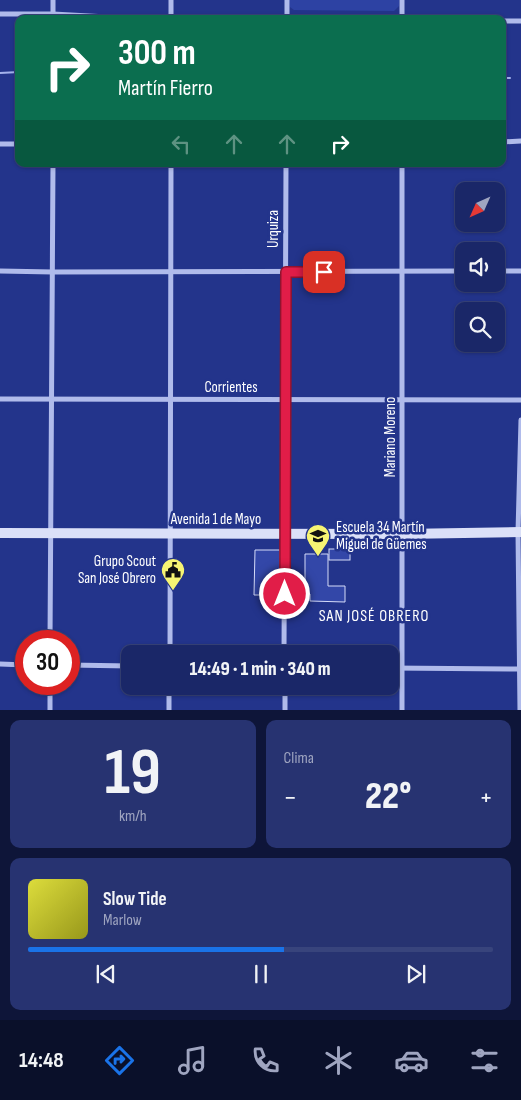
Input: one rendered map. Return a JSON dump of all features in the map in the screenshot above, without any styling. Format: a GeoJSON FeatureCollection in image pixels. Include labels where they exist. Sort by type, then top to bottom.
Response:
{"type":"FeatureCollection","features":[{"type":"Feature","properties":{"kind":"main road","name":"Avenida 1 de Mayo"},"geometry":{"type":"LineString","coordinates":[[0,533],[402,534],[519,532]]}},
{"type":"Feature","properties":{"kind":"street"},"geometry":{"type":"LineString","coordinates":[[53,0],[53,15]]}},
{"type":"Feature","properties":{"kind":"street"},"geometry":{"type":"LineString","coordinates":[[171,0],[171,15]]}},
{"type":"Feature","properties":{"kind":"street"},"geometry":{"type":"LineString","coordinates":[[287,0],[287,15]]}},
{"type":"Feature","properties":{"kind":"street"},"geometry":{"type":"LineString","coordinates":[[402,0],[402,15]]}},
{"type":"Feature","properties":{"kind":"street"},"geometry":{"type":"LineString","coordinates":[[0,14],[26,15]]}},
{"type":"Feature","properties":{"kind":"street"},"geometry":{"type":"LineString","coordinates":[[506,21],[521,21]]}},
{"type":"Feature","properties":{"kind":"street"},"geometry":{"type":"LineString","coordinates":[[506,142],[521,141]]}},
{"type":"Feature","properties":{"kind":"street"},"geometry":{"type":"LineString","coordinates":[[0,144],[15,144]]}},
{"type":"Feature","properties":{"kind":"street"},"geometry":{"type":"LineString","coordinates":[[50,630],[54,167]]}},
{"type":"Feature","properties":{"kind":"street"},"geometry":{"type":"LineString","coordinates":[[170,645],[171,167]]}},
{"type":"Feature","properties":{"kind":"street","name":"Urquiza"},"geometry":{"type":"LineString","coordinates":[[284,645],[286,167]]}},
{"type":"Feature","properties":{"kind":"street","name":"Mariano Moreno"},"geometry":{"type":"LineString","coordinates":[[402,167],[402,710]]}},
{"type":"Feature","properties":{"kind":"street"},"geometry":{"type":"LineString","coordinates":[[0,271],[455,272]]}},
{"type":"Feature","properties":{"kind":"street"},"geometry":{"type":"LineString","coordinates":[[505,272],[521,271]]}},
{"type":"Feature","properties":{"kind":"street","name":"Corrientes"},"geometry":{"type":"LineString","coordinates":[[0,399],[521,400]]}},
{"type":"Feature","properties":{"kind":"street"},"geometry":{"type":"LineString","coordinates":[[520,710],[519,532],[521,420]]}},
{"type":"Feature","properties":{"kind":"street"},"geometry":{"type":"LineString","coordinates":[[0,664],[15,665]]}},
{"type":"Feature","properties":{"kind":"street"},"geometry":{"type":"LineString","coordinates":[[80,665],[121,666]]}},
{"type":"Feature","properties":{"kind":"street"},"geometry":{"type":"LineString","coordinates":[[401,668],[521,669]]}},
{"type":"Feature","properties":{"kind":"street"},"geometry":{"type":"LineString","coordinates":[[50,695],[50,710]]}},
{"type":"Feature","properties":{"kind":"street"},"geometry":{"type":"LineString","coordinates":[[169,710],[170,695]]}},
{"type":"Feature","properties":{"kind":"street"},"geometry":{"type":"LineString","coordinates":[[284,695],[285,710]]}},
{"type":"Feature","properties":{"kind":"shaded area"},"geometry":{"type":"Polygon","coordinates":[[[289,0],[399,0],[399,6],[394,11],[294,10],[290,7],[289,0]]]}},
{"type":"Feature","properties":{"kind":"building"},"geometry":{"type":"Polygon","coordinates":[[[329,549],[350,549],[350,560],[329,560],[329,549]]]}},
{"type":"Feature","properties":{"kind":"building"},"geometry":{"type":"Polygon","coordinates":[[[255,550],[280,550],[280,595],[254,595],[255,550]]]}},
{"type":"Feature","properties":{"kind":"building"},"geometry":{"type":"Polygon","coordinates":[[[305,554],[328,554],[328,586],[345,586],[345,602],[310,601],[310,594],[301,594],[301,580],[305,580],[305,554]]]}},
{"type":"Feature","properties":{"kind":"waterway"},"geometry":{"type":"LineString","coordinates":[[0,73],[15,72]]}},
{"type":"Feature","properties":{"kind":"place","name":"Escuela 34 Martín Miguel de Güemes"},"geometry":{"type":"Point","coordinates":[318,557]}},
{"type":"Feature","properties":{"kind":"place","name":"Grupo Scout San José Obrero"},"geometry":{"type":"Point","coordinates":[173,591]}},
{"type":"Feature","properties":{"kind":"district","name":"SAN JOSÉ OBRERO"},"geometry":{"type":"Point","coordinates":[374,615]}},
{"type":"Feature","properties":{"kind":"route"},"geometry":{"type":"LineString","coordinates":[[285,594],[286,272],[324,272]]}}]}
